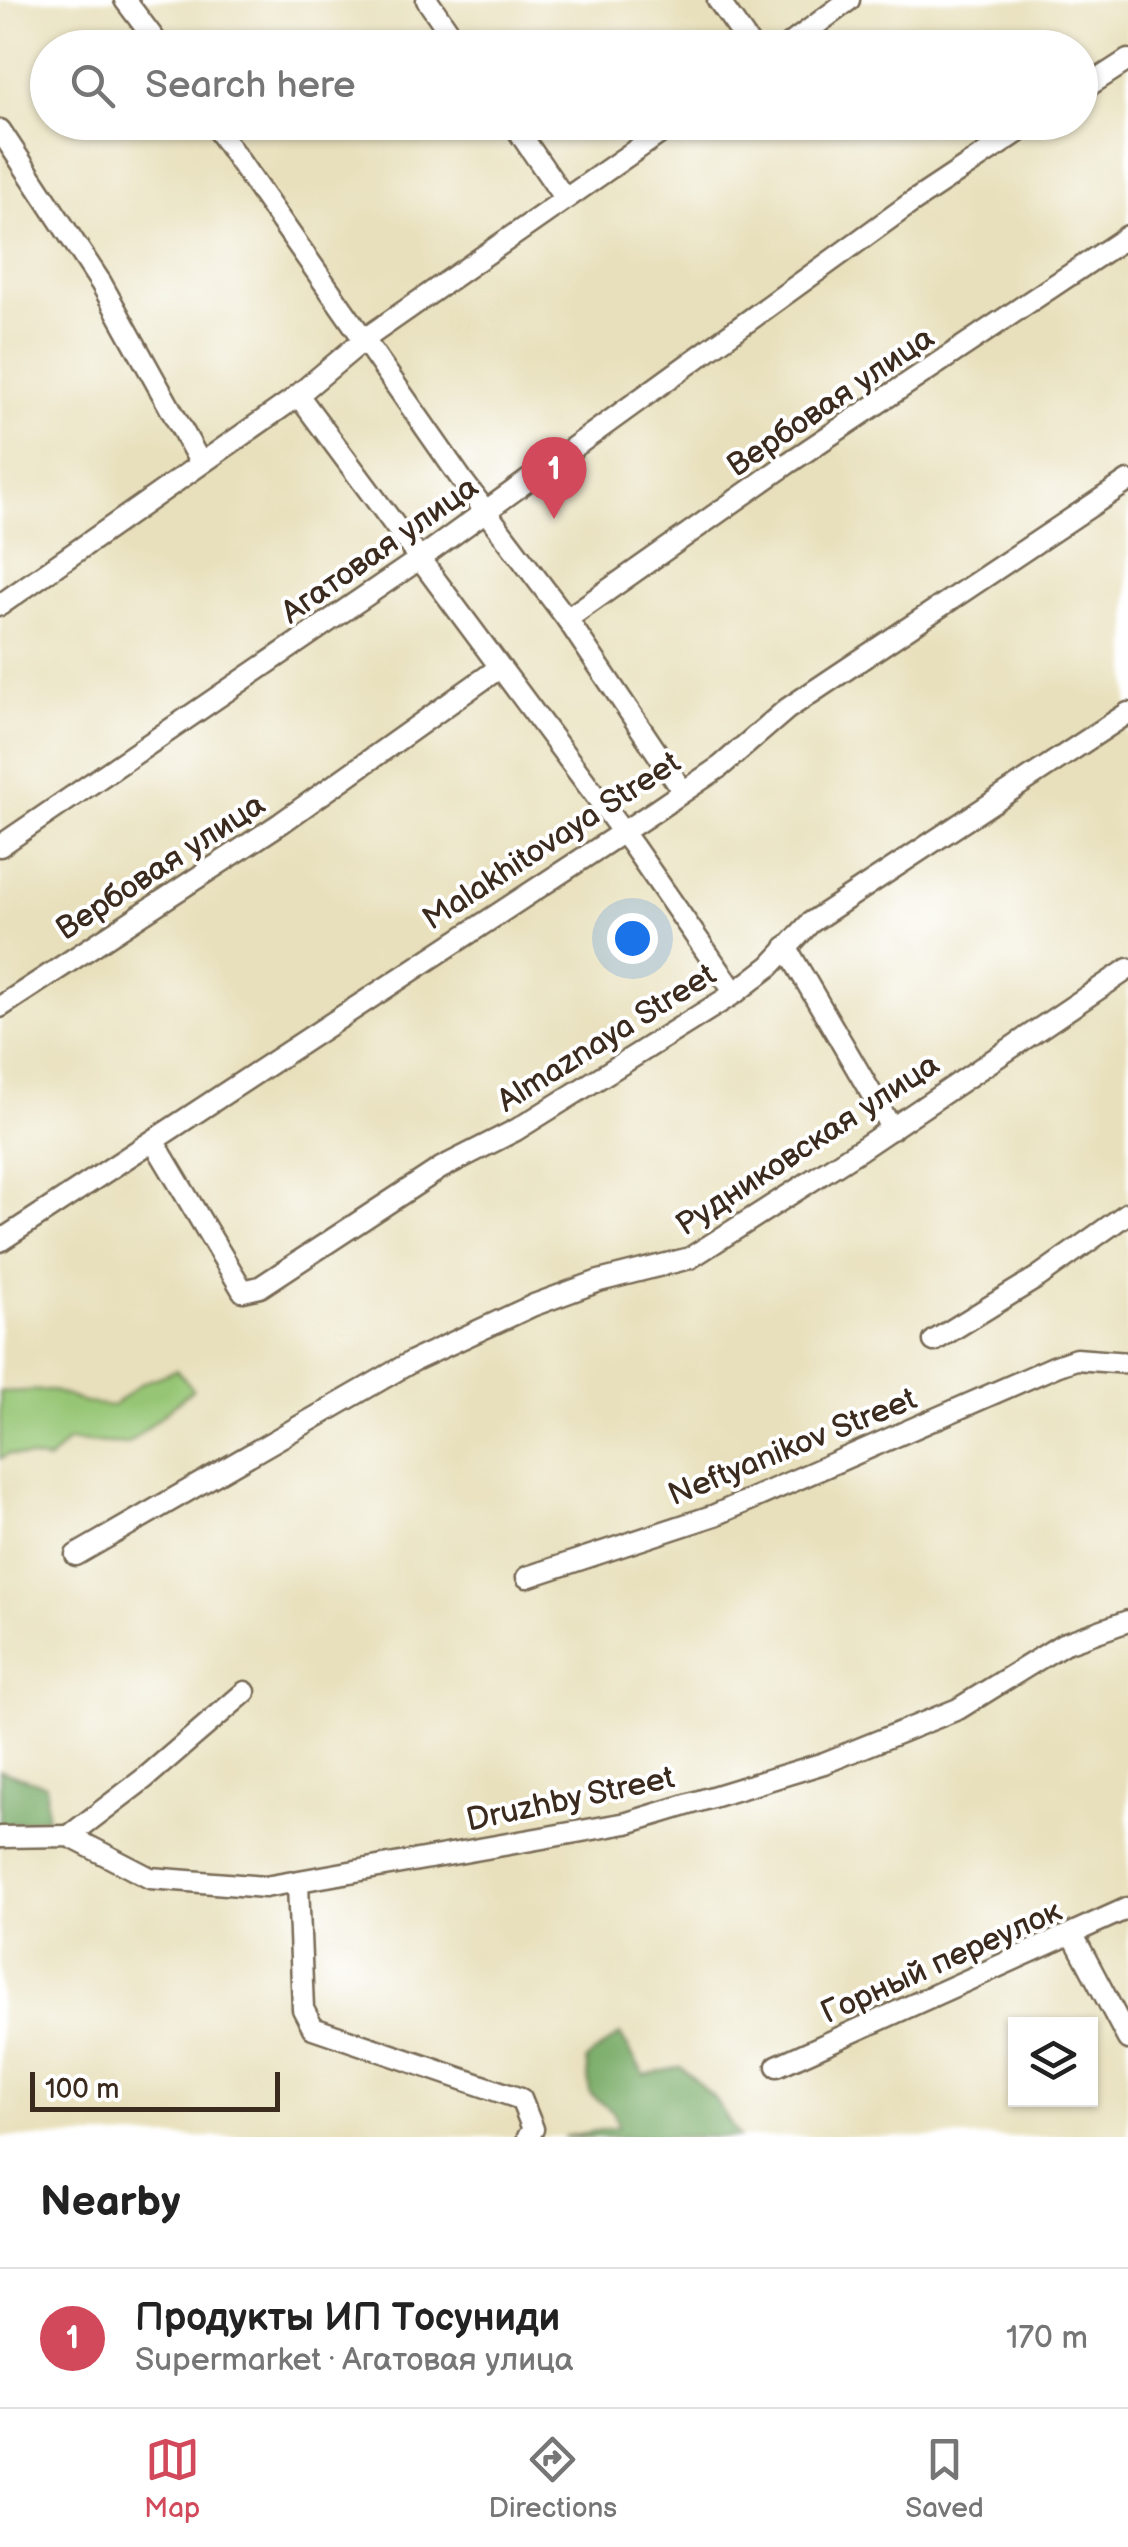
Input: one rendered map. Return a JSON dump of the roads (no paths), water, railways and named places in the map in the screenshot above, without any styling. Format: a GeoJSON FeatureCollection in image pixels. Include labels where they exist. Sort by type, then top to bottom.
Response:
{"type":"FeatureCollection","features":[{"type":"Feature","properties":{"kind":"street"},"geometry":{"type":"LineString","coordinates":[[124,0],[148,30]]}},
{"type":"Feature","properties":{"kind":"street"},"geometry":{"type":"LineString","coordinates":[[427,0],[448,30]]}},
{"type":"Feature","properties":{"kind":"street"},"geometry":{"type":"LineString","coordinates":[[718,0],[739,30]]}},
{"type":"Feature","properties":{"kind":"street"},"geometry":{"type":"LineString","coordinates":[[809,30],[849,0]]}},
{"type":"Feature","properties":{"kind":"street"},"geometry":{"type":"LineString","coordinates":[[1098,79],[1128,60]]}},
{"type":"Feature","properties":{"kind":"street"},"geometry":{"type":"LineString","coordinates":[[0,130],[101,283],[200,462]]}},
{"type":"Feature","properties":{"kind":"street"},"geometry":{"type":"LineString","coordinates":[[225,140],[567,619],[682,790]]}},
{"type":"Feature","properties":{"kind":"street"},"geometry":{"type":"LineString","coordinates":[[525,140],[565,198]]}},
{"type":"Feature","properties":{"kind":"street"},"geometry":{"type":"LineString","coordinates":[[0,606],[298,394],[366,338],[650,140]]}},
{"type":"Feature","properties":{"kind":"street","name":"Агатовая улица"},"geometry":{"type":"LineString","coordinates":[[0,846],[421,558],[911,203],[1006,140]]}},
{"type":"Feature","properties":{"kind":"street","name":"Вербовая улица"},"geometry":{"type":"LineString","coordinates":[[567,619],[786,464],[1128,236]]}},
{"type":"Feature","properties":{"kind":"street"},"geometry":{"type":"LineString","coordinates":[[298,394],[622,831],[734,993]]}},
{"type":"Feature","properties":{"kind":"street","name":"Malakhitovaya Street"},"geometry":{"type":"LineString","coordinates":[[0,1241],[720,766],[787,709],[1128,481]]}},
{"type":"Feature","properties":{"kind":"street","name":"Вербовая улица"},"geometry":{"type":"LineString","coordinates":[[0,1007],[281,823],[498,668]]}},
{"type":"Feature","properties":{"kind":"street","name":"Almaznaya Street"},"geometry":{"type":"LineString","coordinates":[[154,1142],[242,1291],[260,1286],[441,1168],[516,1130],[734,993],[810,923],[1128,712]]}},
{"type":"Feature","properties":{"kind":"street"},"geometry":{"type":"LineString","coordinates":[[786,947],[892,1129]]}},
{"type":"Feature","properties":{"kind":"street","name":"Рудниковская улица"},"geometry":{"type":"LineString","coordinates":[[76,1555],[413,1360],[534,1305],[599,1281],[690,1258],[892,1129],[1128,968]]}},
{"type":"Feature","properties":{"kind":"street","name":"Neftyanikov Street"},"geometry":{"type":"LineString","coordinates":[[934,1341],[1038,1277],[1128,1212]]}},
{"type":"Feature","properties":{"kind":"street","name":"Neftyanikov Street"},"geometry":{"type":"LineString","coordinates":[[527,1578],[715,1514],[1076,1359],[1128,1363]]}},
{"type":"Feature","properties":{"kind":"street","name":"Druzhby Street"},"geometry":{"type":"LineString","coordinates":[[0,1836],[68,1836],[150,1878],[265,1887],[627,1823],[824,1763],[958,1709],[1063,1644],[1128,1621]]}},
{"type":"Feature","properties":{"kind":"street"},"geometry":{"type":"LineString","coordinates":[[68,1836],[145,1778],[244,1692]]}},
{"type":"Feature","properties":{"kind":"street"},"geometry":{"type":"LineString","coordinates":[[298,1884],[303,2008],[313,2028],[521,2099],[530,2133]]}},
{"type":"Feature","properties":{"kind":"street","name":"Горный переулок"},"geometry":{"type":"LineString","coordinates":[[777,2066],[1128,1908]]}},
{"type":"Feature","properties":{"kind":"street"},"geometry":{"type":"LineString","coordinates":[[1073,1935],[1128,2039]]}},
{"type":"Feature","properties":{"kind":"place","name":"Продукты ИП Тосуниди"},"geometry":{"type":"Point","coordinates":[554,519]}}]}
